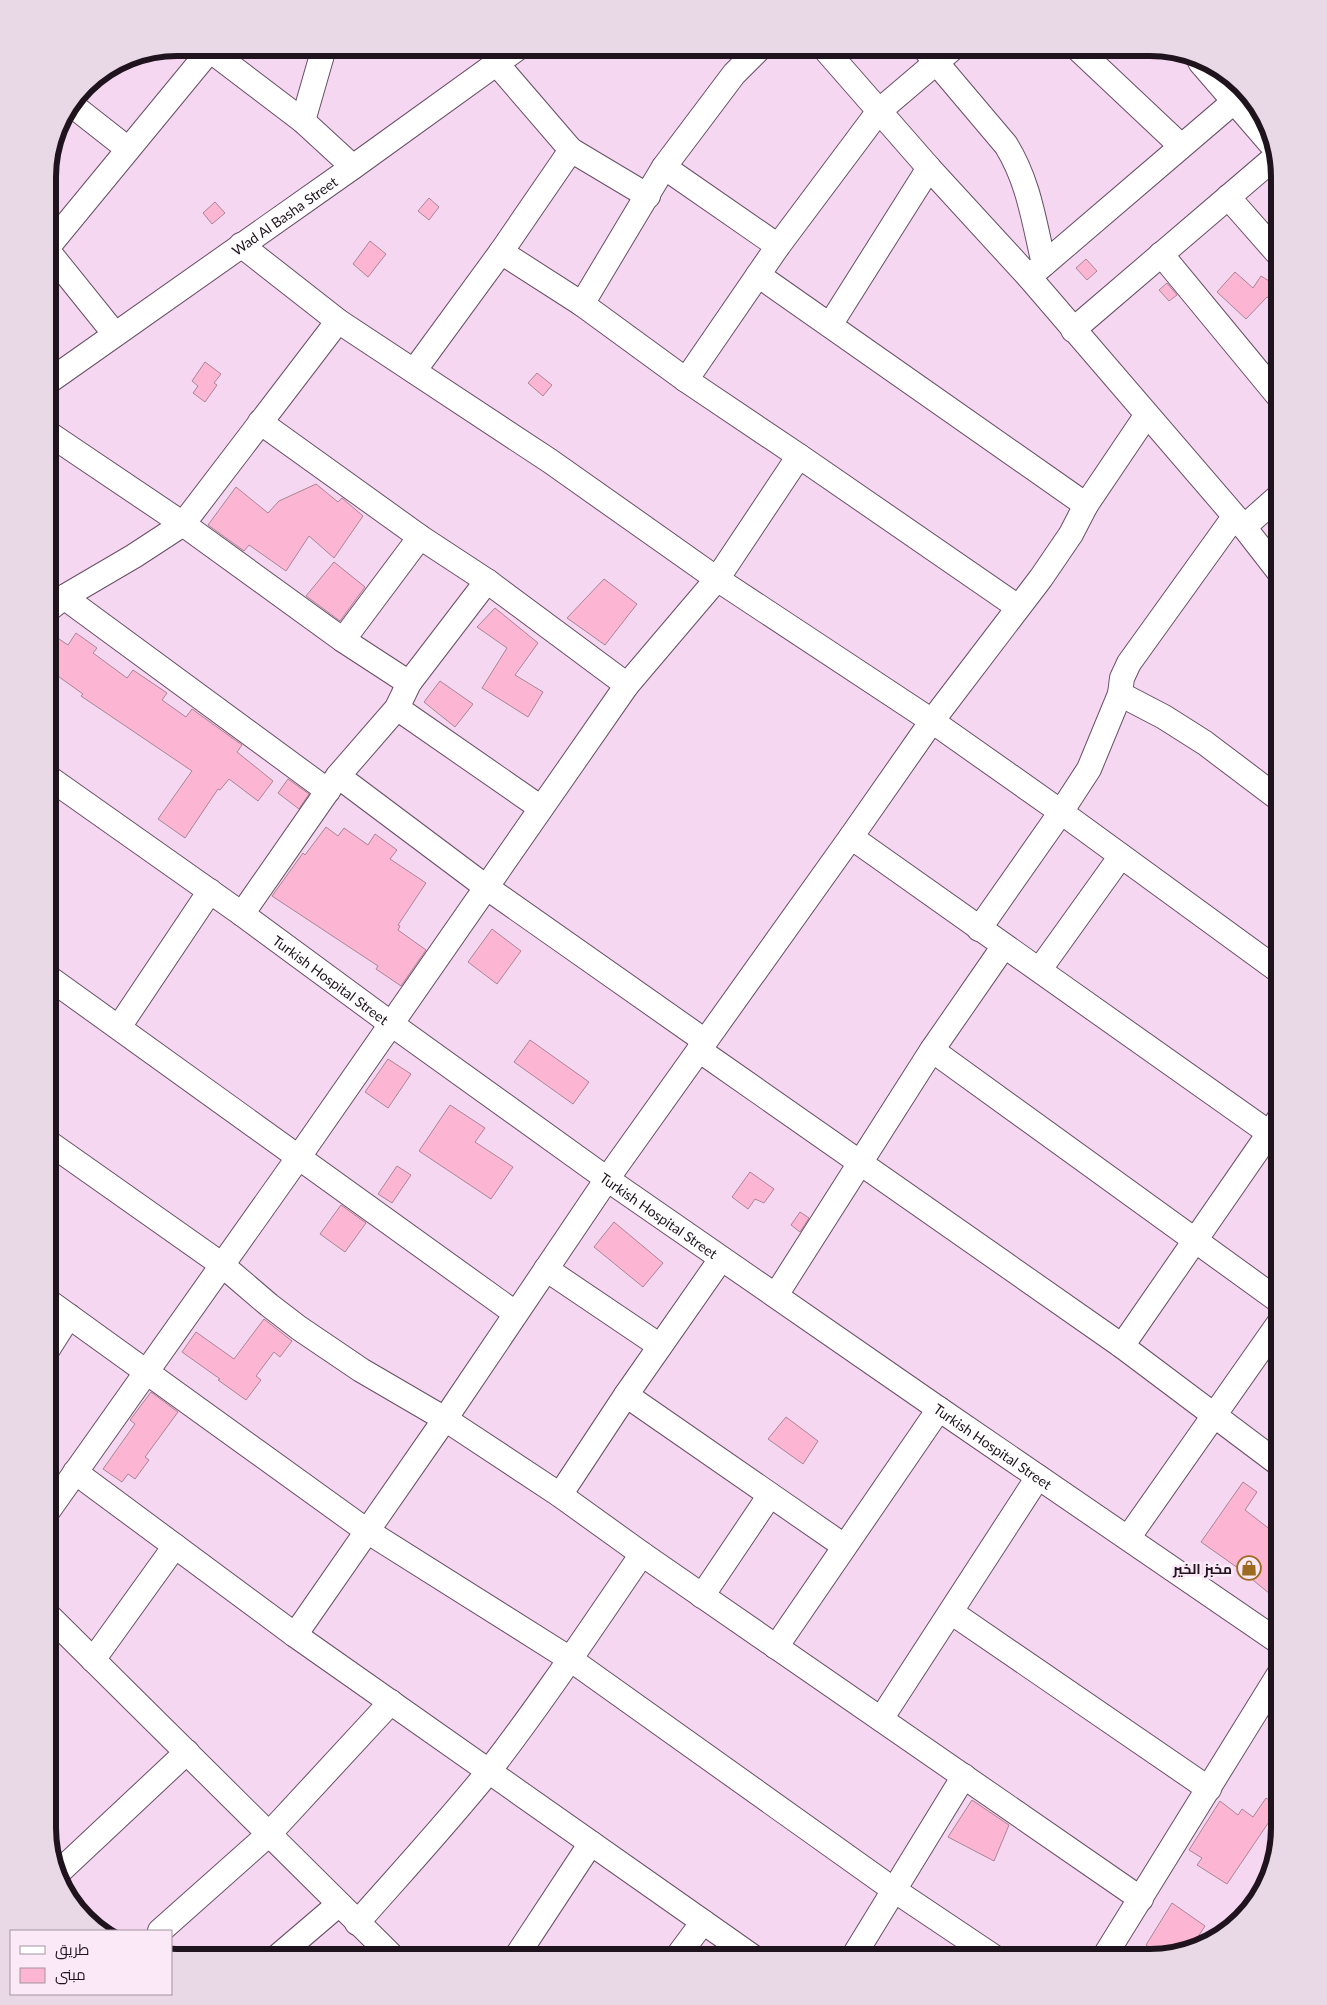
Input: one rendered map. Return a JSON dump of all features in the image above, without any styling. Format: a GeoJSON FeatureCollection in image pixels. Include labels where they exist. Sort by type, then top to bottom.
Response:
{"type":"FeatureCollection","features":[{"type":"Feature","properties":{"kind":"street"},"geometry":{"type":"LineString","coordinates":[[57,238],[202,57]]}},
{"type":"Feature","properties":{"kind":"street"},"geometry":{"type":"LineString","coordinates":[[221,57],[303,121],[353,167]]}},
{"type":"Feature","properties":{"kind":"street"},"geometry":{"type":"LineString","coordinates":[[303,121],[321,57]]}},
{"type":"Feature","properties":{"kind":"street","name":"Wad Al Basha Street"},"geometry":{"type":"LineString","coordinates":[[57,375],[114,333],[241,246],[506,57]]}},
{"type":"Feature","properties":{"kind":"street"},"geometry":{"type":"LineString","coordinates":[[582,304],[664,167],[734,74],[751,57]]}},
{"type":"Feature","properties":{"kind":"street"},"geometry":{"type":"LineString","coordinates":[[832,57],[929,168],[1036,270],[1073,330],[1271,561]]}},
{"type":"Feature","properties":{"kind":"street"},"geometry":{"type":"LineString","coordinates":[[686,380],[778,246],[879,111],[933,57]]}},
{"type":"Feature","properties":{"kind":"street"},"geometry":{"type":"LineString","coordinates":[[942,57],[1006,145],[1025,182],[1036,270]]}},
{"type":"Feature","properties":{"kind":"street"},"geometry":{"type":"LineString","coordinates":[[1087,57],[1181,146]]}},
{"type":"Feature","properties":{"kind":"street"},"geometry":{"type":"LineString","coordinates":[[497,64],[571,150],[648,196]]}},
{"type":"Feature","properties":{"kind":"street"},"geometry":{"type":"LineString","coordinates":[[1217,77],[1239,97],[1263,133]]}},
{"type":"Feature","properties":{"kind":"street"},"geometry":{"type":"LineString","coordinates":[[1036,270],[1239,97]]}},
{"type":"Feature","properties":{"kind":"street"},"geometry":{"type":"LineString","coordinates":[[77,109],[128,149]]}},
{"type":"Feature","properties":{"kind":"street"},"geometry":{"type":"LineString","coordinates":[[414,371],[501,252],[571,150]]}},
{"type":"Feature","properties":{"kind":"street"},"geometry":{"type":"LineString","coordinates":[[1073,330],[1270,161]]}},
{"type":"Feature","properties":{"kind":"street"},"geometry":{"type":"LineString","coordinates":[[664,167],[778,246]]}},
{"type":"Feature","properties":{"kind":"street"},"geometry":{"type":"LineString","coordinates":[[830,326],[929,168]]}},
{"type":"Feature","properties":{"kind":"street"},"geometry":{"type":"LineString","coordinates":[[1228,197],[1271,245]]}},
{"type":"Feature","properties":{"kind":"street"},"geometry":{"type":"LineString","coordinates":[[241,246],[338,321],[550,461],[717,579],[932,721],[1062,812],[1271,964]]}},
{"type":"Feature","properties":{"kind":"street"},"geometry":{"type":"LineString","coordinates":[[501,252],[582,304],[686,380],[1018,607]]}},
{"type":"Feature","properties":{"kind":"street"},"geometry":{"type":"LineString","coordinates":[[1161,254],[1271,386]]}},
{"type":"Feature","properties":{"kind":"street"},"geometry":{"type":"LineString","coordinates":[[57,260],[114,333]]}},
{"type":"Feature","properties":{"kind":"street"},"geometry":{"type":"LineString","coordinates":[[758,275],[1086,505]]}},
{"type":"Feature","properties":{"kind":"street"},"geometry":{"type":"LineString","coordinates":[[57,604],[183,524],[338,321]]}},
{"type":"Feature","properties":{"kind":"street"},"geometry":{"type":"LineString","coordinates":[[295,1634],[445,1419],[607,1179],[851,838],[932,721],[1041,578],[1071,534],[1086,505],[1146,416]]}},
{"type":"Feature","properties":{"kind":"street"},"geometry":{"type":"LineString","coordinates":[[260,422],[420,537],[487,581],[627,685]]}},
{"type":"Feature","properties":{"kind":"street"},"geometry":{"type":"LineString","coordinates":[[57,439],[183,524],[343,640],[409,683]]}},
{"type":"Feature","properties":{"kind":"street"},"geometry":{"type":"LineString","coordinates":[[56,1499],[221,1264],[298,1158],[627,685],[717,579],[799,456]]}},
{"type":"Feature","properties":{"kind":"street"},"geometry":{"type":"LineString","coordinates":[[979,929],[1062,812],[1089,769],[1120,694],[1122,678],[1130,663],[1239,522],[1271,502]]}},
{"type":"Feature","properties":{"kind":"street"},"geometry":{"type":"LineString","coordinates":[[343,640],[420,537]]}},
{"type":"Feature","properties":{"kind":"street"},"geometry":{"type":"LineString","coordinates":[[242,914],[333,783],[397,708],[409,683],[487,581]]}},
{"type":"Feature","properties":{"kind":"street"},"geometry":{"type":"LineString","coordinates":[[57,604],[333,783],[486,886],[859,1163],[1122,1346],[1271,1457]]}},
{"type":"Feature","properties":{"kind":"street"},"geometry":{"type":"LineString","coordinates":[[1120,694],[1164,717],[1204,742],[1271,792]]}},
{"type":"Feature","properties":{"kind":"street"},"geometry":{"type":"LineString","coordinates":[[397,708],[541,808]]}},
{"type":"Feature","properties":{"kind":"street","name":"Turkish Hospital Street"},"geometry":{"type":"LineString","coordinates":[[57,783],[242,914],[390,1024],[607,1179],[1271,1636]]}},
{"type":"Feature","properties":{"kind":"street"},"geometry":{"type":"LineString","coordinates":[[851,838],[979,929],[1271,1128]]}},
{"type":"Feature","properties":{"kind":"street"},"geometry":{"type":"LineString","coordinates":[[1040,969],[1121,856]]}},
{"type":"Feature","properties":{"kind":"street"},"geometry":{"type":"LineString","coordinates":[[119,1027],[210,891]]}},
{"type":"Feature","properties":{"kind":"street"},"geometry":{"type":"LineString","coordinates":[[776,1295],[932,1050],[1004,946]]}},
{"type":"Feature","properties":{"kind":"street"},"geometry":{"type":"LineString","coordinates":[[57,983],[515,1314]]}},
{"type":"Feature","properties":{"kind":"street"},"geometry":{"type":"LineString","coordinates":[[932,1050],[1271,1294]]}},
{"type":"Feature","properties":{"kind":"street"},"geometry":{"type":"LineString","coordinates":[[1122,1346],[1271,1138]]}},
{"type":"Feature","properties":{"kind":"street"},"geometry":{"type":"LineString","coordinates":[[56,1148],[221,1264],[299,1328],[361,1370],[445,1419],[560,1495],[702,1596],[1141,1898]]}},
{"type":"Feature","properties":{"kind":"street"},"geometry":{"type":"LineString","coordinates":[[560,1495],[626,1395],[721,1259]]}},
{"type":"Feature","properties":{"kind":"street"},"geometry":{"type":"LineString","coordinates":[[546,1269],[660,1346]]}},
{"type":"Feature","properties":{"kind":"street"},"geometry":{"type":"LineString","coordinates":[[56,1307],[367,1531],[570,1659],[975,1949]]}},
{"type":"Feature","properties":{"kind":"street"},"geometry":{"type":"LineString","coordinates":[[56,1336],[69,1316]]}},
{"type":"Feature","properties":{"kind":"street"},"geometry":{"type":"LineString","coordinates":[[1128,1538],[1271,1336]]}},
{"type":"Feature","properties":{"kind":"street"},"geometry":{"type":"LineString","coordinates":[[626,1395],[844,1546]]}},
{"type":"Feature","properties":{"kind":"street"},"geometry":{"type":"LineString","coordinates":[[776,1646],[939,1409]]}},
{"type":"Feature","properties":{"kind":"street"},"geometry":{"type":"LineString","coordinates":[[75,1472],[295,1634],[741,1949]]}},
{"type":"Feature","properties":{"kind":"street"},"geometry":{"type":"LineString","coordinates":[[881,1719],[1038,1477]]}},
{"type":"Feature","properties":{"kind":"street"},"geometry":{"type":"LineString","coordinates":[[702,1596],[770,1495]]}},
{"type":"Feature","properties":{"kind":"street"},"geometry":{"type":"LineString","coordinates":[[93,1660],[175,1546]]}},
{"type":"Feature","properties":{"kind":"street"},"geometry":{"type":"LineString","coordinates":[[358,1923],[489,1770],[570,1659],[642,1554]]}},
{"type":"Feature","properties":{"kind":"street"},"geometry":{"type":"LineString","coordinates":[[951,1612],[1209,1789]]}},
{"type":"Feature","properties":{"kind":"street"},"geometry":{"type":"LineString","coordinates":[[56,1624],[384,1948]]}},
{"type":"Feature","properties":{"kind":"street"},"geometry":{"type":"LineString","coordinates":[[1110,1949],[1271,1689]]}},
{"type":"Feature","properties":{"kind":"street"},"geometry":{"type":"LineString","coordinates":[[161,1930],[269,1834],[391,1702]]}},
{"type":"Feature","properties":{"kind":"street"},"geometry":{"type":"LineString","coordinates":[[63,1869],[187,1752]]}},
{"type":"Feature","properties":{"kind":"street"},"geometry":{"type":"LineString","coordinates":[[858,1949],[964,1776]]}},
{"type":"Feature","properties":{"kind":"street"},"geometry":{"type":"LineString","coordinates":[[522,1948],[591,1844]]}},
{"type":"Feature","properties":{"kind":"street"},"geometry":{"type":"LineString","coordinates":[[287,1948],[339,1904]]}},
{"type":"Feature","properties":{"kind":"street"},"geometry":{"type":"LineString","coordinates":[[683,1949],[703,1922]]}},
{"type":"Feature","properties":{"kind":"building"},"geometry":{"type":"Polygon","coordinates":[[[429,198],[439,207],[429,220],[418,211],[429,198]]]}},
{"type":"Feature","properties":{"kind":"building"},"geometry":{"type":"Polygon","coordinates":[[[215,202],[225,213],[212,224],[203,213],[215,202]]]}},
{"type":"Feature","properties":{"kind":"building"},"geometry":{"type":"Polygon","coordinates":[[[370,241],[386,254],[368,277],[353,264],[370,241]]]}},
{"type":"Feature","properties":{"kind":"building"},"geometry":{"type":"Polygon","coordinates":[[[1086,259],[1097,271],[1087,280],[1076,268],[1086,259]]]}},
{"type":"Feature","properties":{"kind":"building"},"geometry":{"type":"Polygon","coordinates":[[[1235,272],[1253,288],[1261,276],[1271,282],[1271,295],[1269,298],[1267,297],[1246,319],[1217,292],[1235,272]]]}},
{"type":"Feature","properties":{"kind":"building"},"geometry":{"type":"Polygon","coordinates":[[[1167,283],[1177,295],[1169,301],[1159,290],[1167,283]]]}},
{"type":"Feature","properties":{"kind":"building"},"geometry":{"type":"Polygon","coordinates":[[[205,362],[221,374],[214,383],[217,385],[205,402],[193,393],[198,386],[192,381],[205,362]]]}},
{"type":"Feature","properties":{"kind":"building"},"geometry":{"type":"Polygon","coordinates":[[[537,373],[552,385],[543,396],[528,383],[537,373]]]}},
{"type":"Feature","properties":{"kind":"building"},"geometry":{"type":"Polygon","coordinates":[[[316,484],[338,502],[342,498],[363,516],[334,558],[309,536],[286,571],[249,545],[244,551],[208,525],[236,487],[268,513],[279,501],[316,484]]]}},
{"type":"Feature","properties":{"kind":"building"},"geometry":{"type":"Polygon","coordinates":[[[334,562],[365,587],[340,621],[306,596],[334,562]]]}},
{"type":"Feature","properties":{"kind":"building"},"geometry":{"type":"Polygon","coordinates":[[[604,579],[637,604],[605,645],[567,618],[604,579]]]}},
{"type":"Feature","properties":{"kind":"building"},"geometry":{"type":"Polygon","coordinates":[[[495,608],[538,643],[515,675],[543,692],[528,717],[482,688],[507,648],[477,627],[495,608]]]}},
{"type":"Feature","properties":{"kind":"building"},"geometry":{"type":"Polygon","coordinates":[[[76,633],[97,648],[93,653],[127,678],[133,670],[167,693],[162,700],[186,717],[192,709],[242,745],[237,752],[273,781],[258,801],[229,779],[220,790],[218,789],[185,838],[158,819],[192,771],[81,696],[83,694],[57,675],[57,642],[59,639],[68,645],[76,633]]]}},
{"type":"Feature","properties":{"kind":"building"},"geometry":{"type":"Polygon","coordinates":[[[440,681],[473,704],[455,727],[424,702],[440,681]]]}},
{"type":"Feature","properties":{"kind":"building"},"geometry":{"type":"Polygon","coordinates":[[[288,779],[309,794],[299,809],[278,793],[288,779]]]}},
{"type":"Feature","properties":{"kind":"building"},"geometry":{"type":"Polygon","coordinates":[[[326,827],[338,836],[344,828],[368,845],[375,834],[397,850],[390,859],[426,883],[398,925],[400,926],[398,930],[426,950],[401,986],[376,969],[378,966],[272,896],[303,853],[305,855],[326,827]]]}},
{"type":"Feature","properties":{"kind":"building"},"geometry":{"type":"Polygon","coordinates":[[[492,929],[521,951],[497,984],[468,962],[492,929]]]}},
{"type":"Feature","properties":{"kind":"building"},"geometry":{"type":"Polygon","coordinates":[[[530,1040],[589,1082],[573,1104],[514,1062],[530,1040]]]}},
{"type":"Feature","properties":{"kind":"building"},"geometry":{"type":"Polygon","coordinates":[[[388,1059],[411,1074],[388,1108],[365,1092],[388,1059]]]}},
{"type":"Feature","properties":{"kind":"building"},"geometry":{"type":"Polygon","coordinates":[[[450,1105],[485,1128],[475,1142],[513,1167],[491,1199],[419,1151],[450,1105]]]}},
{"type":"Feature","properties":{"kind":"building"},"geometry":{"type":"Polygon","coordinates":[[[397,1166],[411,1175],[392,1203],[378,1194],[397,1166]]]}},
{"type":"Feature","properties":{"kind":"building"},"geometry":{"type":"Polygon","coordinates":[[[750,1172],[774,1189],[764,1203],[755,1199],[748,1209],[732,1197],[750,1172]]]}},
{"type":"Feature","properties":{"kind":"building"},"geometry":{"type":"Polygon","coordinates":[[[341,1205],[366,1223],[345,1252],[320,1234],[341,1205]]]}},
{"type":"Feature","properties":{"kind":"building"},"geometry":{"type":"Polygon","coordinates":[[[800,1212],[809,1218],[800,1232],[791,1225],[800,1212]]]}},
{"type":"Feature","properties":{"kind":"building"},"geometry":{"type":"Polygon","coordinates":[[[614,1222],[663,1263],[643,1287],[594,1247],[614,1222]]]}},
{"type":"Feature","properties":{"kind":"building"},"geometry":{"type":"Polygon","coordinates":[[[264,1319],[292,1341],[280,1357],[274,1352],[256,1376],[261,1380],[246,1400],[182,1352],[196,1332],[234,1359],[264,1319]]]}},
{"type":"Feature","properties":{"kind":"building"},"geometry":{"type":"Polygon","coordinates":[[[151,1392],[178,1412],[145,1457],[149,1460],[135,1479],[128,1474],[122,1482],[103,1469],[135,1424],[130,1420],[151,1392]]]}},
{"type":"Feature","properties":{"kind":"building"},"geometry":{"type":"Polygon","coordinates":[[[786,1417],[818,1441],[803,1464],[768,1439],[786,1417]]]}},
{"type":"Feature","properties":{"kind":"building"},"geometry":{"type":"Polygon","coordinates":[[[1243,1482],[1257,1492],[1245,1510],[1271,1530],[1271,1595],[1238,1568],[1201,1542],[1243,1482]]]}},
{"type":"Feature","properties":{"kind":"building"},"geometry":{"type":"Polygon","coordinates":[[[1266,1798],[1271,1801],[1271,1819],[1227,1884],[1197,1865],[1202,1858],[1189,1850],[1220,1801],[1238,1815],[1242,1809],[1253,1817],[1266,1798]]]}},
{"type":"Feature","properties":{"kind":"building"},"geometry":{"type":"Polygon","coordinates":[[[972,1800],[1009,1825],[994,1861],[948,1837],[972,1800]]]}},
{"type":"Feature","properties":{"kind":"building"},"geometry":{"type":"Polygon","coordinates":[[[1172,1903],[1205,1926],[1196,1940],[1181,1945],[1151,1949],[1146,1945],[1172,1903]]]}},
{"type":"Feature","properties":{"kind":"place","name":"مخبز الخير"},"geometry":{"type":"Point","coordinates":[1249,1568]}}]}
